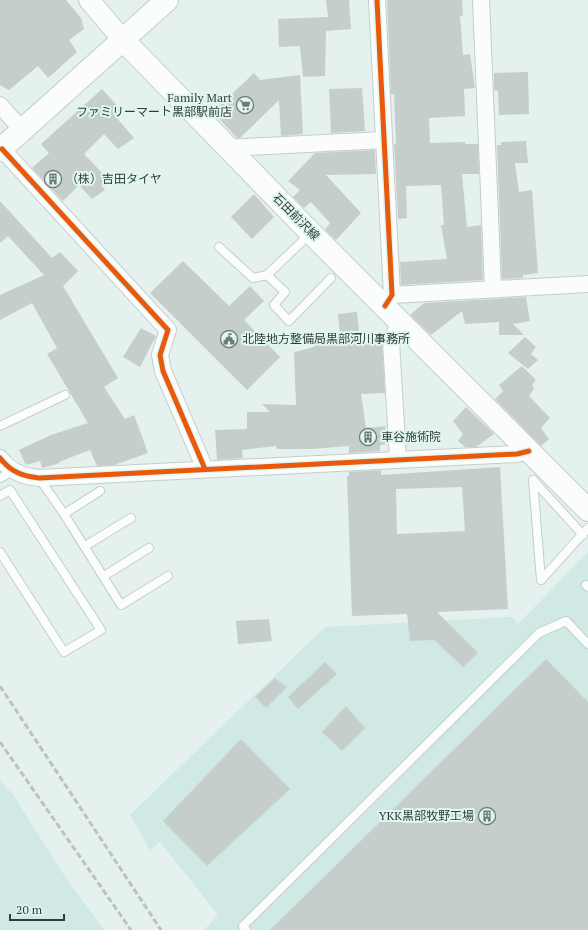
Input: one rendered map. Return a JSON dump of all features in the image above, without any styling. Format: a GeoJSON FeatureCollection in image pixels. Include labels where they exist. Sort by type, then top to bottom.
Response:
{"type":"FeatureCollection","features":[{"type":"Feature","properties":{"kind":"main road"},"geometry":{"type":"LineString","coordinates":[[1,150],[167,0]]}},
{"type":"Feature","properties":{"kind":"main road","name":"石田前沢線"},"geometry":{"type":"LineString","coordinates":[[123,40],[311,233],[392,307],[529,451],[588,510]]}},
{"type":"Feature","properties":{"kind":"street"},"geometry":{"type":"LineString","coordinates":[[89,0],[123,40]]}},
{"type":"Feature","properties":{"kind":"street"},"geometry":{"type":"LineString","coordinates":[[377,0],[392,307],[391,342],[398,459]]}},
{"type":"Feature","properties":{"kind":"street"},"geometry":{"type":"LineString","coordinates":[[481,0],[492,288]]}},
{"type":"Feature","properties":{"kind":"street"},"geometry":{"type":"LineString","coordinates":[[0,105],[22,130]]}},
{"type":"Feature","properties":{"kind":"street"},"geometry":{"type":"LineString","coordinates":[[227,148],[384,140]]}},
{"type":"Feature","properties":{"kind":"street"},"geometry":{"type":"LineString","coordinates":[[1,150],[168,330],[160,355],[163,371],[205,469]]}},
{"type":"Feature","properties":{"kind":"street"},"geometry":{"type":"LineString","coordinates":[[392,307],[492,288],[588,284]]}},
{"type":"Feature","properties":{"kind":"street"},"geometry":{"type":"LineString","coordinates":[[0,458],[6,475],[39,478],[517,454],[529,451]]}},
{"type":"Feature","properties":{"kind":"lane"},"geometry":{"type":"LineString","coordinates":[[219,246],[253,278],[267,274],[311,233]]}},
{"type":"Feature","properties":{"kind":"lane"},"geometry":{"type":"LineString","coordinates":[[267,274],[285,292],[274,305],[289,321],[331,278]]}},
{"type":"Feature","properties":{"kind":"lane"},"geometry":{"type":"LineString","coordinates":[[0,426],[65,395]]}},
{"type":"Feature","properties":{"kind":"lane"},"geometry":{"type":"LineString","coordinates":[[39,478],[85,546],[121,605],[168,576]]}},
{"type":"Feature","properties":{"kind":"lane"},"geometry":{"type":"LineString","coordinates":[[533,480],[553,502],[585,531],[541,580],[533,480]]}},
{"type":"Feature","properties":{"kind":"lane"},"geometry":{"type":"LineString","coordinates":[[0,496],[10,490],[101,630],[64,652],[0,552]]}},
{"type":"Feature","properties":{"kind":"lane"},"geometry":{"type":"LineString","coordinates":[[64,514],[100,491]]}},
{"type":"Feature","properties":{"kind":"lane"},"geometry":{"type":"LineString","coordinates":[[85,546],[131,518]]}},
{"type":"Feature","properties":{"kind":"lane"},"geometry":{"type":"LineString","coordinates":[[104,576],[149,548]]}},
{"type":"Feature","properties":{"kind":"lane"},"geometry":{"type":"LineString","coordinates":[[246,930],[243,926],[539,633],[566,621],[588,644]]}},
{"type":"Feature","properties":{"kind":"shaded area"},"geometry":{"type":"Polygon","coordinates":[[[588,552],[588,930],[204,930],[218,915],[160,842],[150,850],[130,815],[325,627],[512,617],[518,624],[588,552]]]}},
{"type":"Feature","properties":{"kind":"shaded area"},"geometry":{"type":"Polygon","coordinates":[[[0,780],[13,795],[64,875],[104,930],[0,930],[0,780]]]}},
{"type":"Feature","properties":{"kind":"building"},"geometry":{"type":"Polygon","coordinates":[[[0,0],[66,0],[81,18],[84,29],[69,40],[77,52],[48,78],[38,66],[9,90],[0,85],[0,0]]]}},
{"type":"Feature","properties":{"kind":"building"},"geometry":{"type":"Polygon","coordinates":[[[326,0],[349,0],[351,29],[326,31],[325,76],[303,77],[300,46],[279,47],[278,19],[328,17],[326,0]]]}},
{"type":"Feature","properties":{"kind":"building"},"geometry":{"type":"Polygon","coordinates":[[[387,0],[462,0],[463,16],[460,16],[463,55],[470,54],[475,88],[464,89],[465,116],[429,118],[430,143],[465,142],[465,144],[478,144],[479,174],[462,174],[467,227],[481,225],[483,280],[401,285],[400,262],[447,259],[441,225],[444,225],[441,185],[406,186],[407,218],[398,219],[394,144],[396,144],[394,94],[391,94],[387,0]]]}},
{"type":"Feature","properties":{"kind":"building"},"geometry":{"type":"Polygon","coordinates":[[[528,72],[529,114],[499,115],[498,91],[494,90],[494,73],[528,72]]]}},
{"type":"Feature","properties":{"kind":"building"},"geometry":{"type":"Polygon","coordinates":[[[254,73],[260,80],[300,75],[303,134],[281,136],[279,100],[240,138],[237,138],[213,112],[254,73]]]}},
{"type":"Feature","properties":{"kind":"building"},"geometry":{"type":"Polygon","coordinates":[[[362,88],[365,131],[331,133],[329,89],[362,88]]]}},
{"type":"Feature","properties":{"kind":"building"},"geometry":{"type":"Polygon","coordinates":[[[102,89],[121,110],[115,116],[134,138],[118,149],[104,134],[84,154],[107,178],[102,186],[105,190],[92,199],[79,185],[63,201],[32,168],[49,153],[41,144],[102,89]]]}},
{"type":"Feature","properties":{"kind":"building"},"geometry":{"type":"Polygon","coordinates":[[[526,141],[528,163],[515,163],[519,192],[532,190],[538,273],[523,275],[523,278],[502,279],[497,145],[501,145],[501,142],[526,141]]]}},
{"type":"Feature","properties":{"kind":"building"},"geometry":{"type":"Polygon","coordinates":[[[375,150],[376,174],[326,175],[361,213],[336,240],[325,230],[330,223],[311,202],[304,208],[293,197],[300,190],[288,181],[315,153],[375,150]]]}},
{"type":"Feature","properties":{"kind":"building"},"geometry":{"type":"Polygon","coordinates":[[[254,194],[274,217],[252,239],[231,217],[254,194]]]}},
{"type":"Feature","properties":{"kind":"building"},"geometry":{"type":"Polygon","coordinates":[[[0,201],[52,258],[60,252],[78,271],[63,286],[118,378],[104,387],[125,419],[134,415],[148,453],[114,465],[97,466],[90,450],[59,462],[60,463],[42,468],[40,461],[26,465],[19,450],[51,435],[88,423],[47,354],[57,348],[32,303],[0,320],[0,295],[44,275],[8,236],[0,243],[0,201]]]}},
{"type":"Feature","properties":{"kind":"building","name":"北陸地方整備局黒部河川事務所"},"geometry":{"type":"Polygon","coordinates":[[[183,261],[229,306],[250,286],[264,301],[244,320],[280,357],[247,390],[150,293],[183,261]]]}},
{"type":"Feature","properties":{"kind":"building"},"geometry":{"type":"Polygon","coordinates":[[[526,297],[530,321],[513,324],[524,335],[499,335],[499,322],[465,324],[462,311],[431,335],[410,315],[424,303],[526,297]]]}},
{"type":"Feature","properties":{"kind":"building"},"geometry":{"type":"Polygon","coordinates":[[[357,312],[360,340],[382,340],[385,393],[361,394],[366,428],[385,426],[388,444],[380,445],[380,451],[349,453],[349,446],[311,449],[277,449],[276,446],[242,450],[243,458],[217,460],[215,430],[247,429],[247,412],[270,412],[262,404],[296,405],[294,352],[314,347],[314,340],[340,337],[338,314],[357,312]]]}},
{"type":"Feature","properties":{"kind":"building"},"geometry":{"type":"Polygon","coordinates":[[[141,328],[156,336],[140,367],[123,357],[141,328]]]}},
{"type":"Feature","properties":{"kind":"building"},"geometry":{"type":"Polygon","coordinates":[[[525,337],[536,347],[531,354],[538,360],[528,369],[508,353],[525,337]]]}},
{"type":"Feature","properties":{"kind":"building"},"geometry":{"type":"Polygon","coordinates":[[[522,366],[536,380],[532,385],[534,389],[529,396],[550,418],[541,428],[549,439],[541,446],[495,399],[503,391],[499,385],[522,366]]]}},
{"type":"Feature","properties":{"kind":"building"},"geometry":{"type":"Polygon","coordinates":[[[466,407],[494,434],[476,447],[465,447],[458,441],[463,434],[453,421],[466,407]]]}},
{"type":"Feature","properties":{"kind":"building"},"geometry":{"type":"Polygon","coordinates":[[[500,467],[508,609],[437,612],[478,653],[463,667],[434,640],[410,641],[407,614],[352,616],[347,476],[349,476],[349,472],[381,470],[381,475],[500,467]],[[462,487],[396,489],[397,534],[465,531],[462,487]]]}},
{"type":"Feature","properties":{"kind":"building"},"geometry":{"type":"Polygon","coordinates":[[[269,619],[272,641],[238,644],[236,621],[269,619]]]}},
{"type":"Feature","properties":{"kind":"building","name":"YKK黒部牧野工場"},"geometry":{"type":"Polygon","coordinates":[[[546,659],[588,702],[588,930],[270,930],[546,659]]]}},
{"type":"Feature","properties":{"kind":"building"},"geometry":{"type":"Polygon","coordinates":[[[325,662],[337,674],[298,709],[288,697],[325,662]]]}},
{"type":"Feature","properties":{"kind":"building"},"geometry":{"type":"Polygon","coordinates":[[[275,678],[287,687],[266,708],[255,697],[275,678]]]}},
{"type":"Feature","properties":{"kind":"building"},"geometry":{"type":"Polygon","coordinates":[[[346,706],[365,728],[342,751],[322,732],[346,706]]]}},
{"type":"Feature","properties":{"kind":"building"},"geometry":{"type":"Polygon","coordinates":[[[241,739],[290,789],[207,866],[163,821],[241,739]]]}},
{"type":"Feature","properties":{"kind":"railway"},"geometry":{"type":"LineString","coordinates":[[0,686],[161,930]]}},
{"type":"Feature","properties":{"kind":"railway"},"geometry":{"type":"LineString","coordinates":[[0,742],[131,930]]}},
{"type":"Feature","properties":{"kind":"cycle path"},"geometry":{"type":"LineString","coordinates":[[377,0],[392,295],[385,306]]}},
{"type":"Feature","properties":{"kind":"cycle path"},"geometry":{"type":"LineString","coordinates":[[2,149],[168,330],[160,355],[163,371],[205,469]]}},
{"type":"Feature","properties":{"kind":"cycle path"},"geometry":{"type":"LineString","coordinates":[[0,458],[13,470],[27,476],[39,478],[517,454],[529,451]]}},
{"type":"Feature","properties":{"kind":"place","name":"Family Mart ファミリーマート黒部駅前店"},"geometry":{"type":"Point","coordinates":[245,105]}},
{"type":"Feature","properties":{"kind":"place","name":"（株）吉田タイヤ"},"geometry":{"type":"Point","coordinates":[53,179]}},
{"type":"Feature","properties":{"kind":"place","name":"北陸地方整備局黒部河川事務所"},"geometry":{"type":"Point","coordinates":[229,339]}},
{"type":"Feature","properties":{"kind":"place","name":"車谷施術院"},"geometry":{"type":"Point","coordinates":[368,437]}},
{"type":"Feature","properties":{"kind":"place","name":"YKK黒部牧野工場"},"geometry":{"type":"Point","coordinates":[487,816]}}]}
